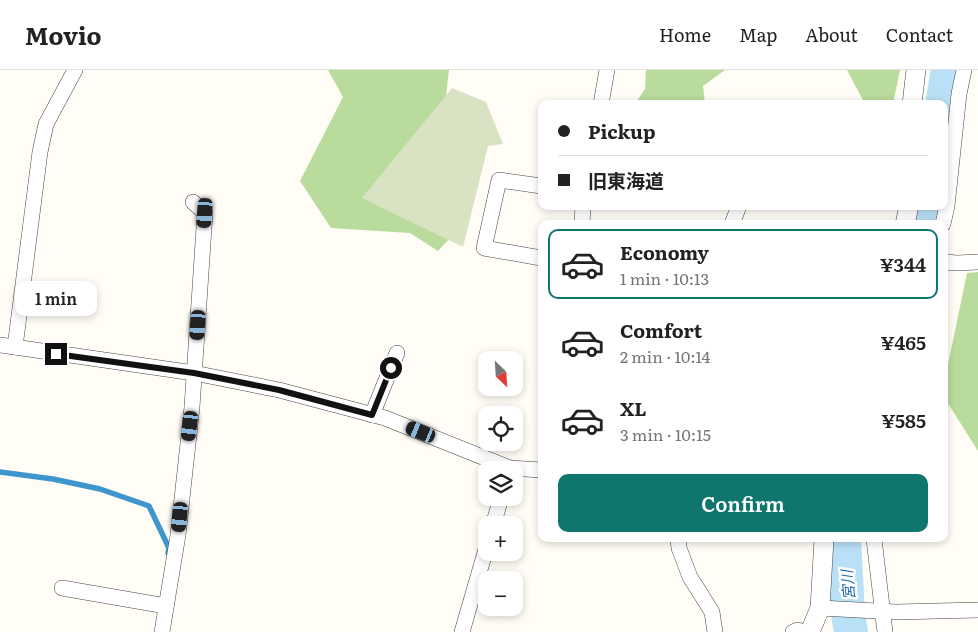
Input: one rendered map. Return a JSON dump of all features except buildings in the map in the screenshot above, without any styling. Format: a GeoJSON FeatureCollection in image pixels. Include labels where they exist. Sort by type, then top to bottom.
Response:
{"type":"FeatureCollection","features":[{"type":"Feature","properties":{"kind":"street"},"geometry":{"type":"LineString","coordinates":[[75,70],[46,124],[8,346],[194,373],[279,390],[385,418],[490,461]]}},
{"type":"Feature","properties":{"kind":"street"},"geometry":{"type":"LineString","coordinates":[[602,100],[607,70]]}},
{"type":"Feature","properties":{"kind":"street"},"geometry":{"type":"LineString","coordinates":[[912,100],[916,70]]}},
{"type":"Feature","properties":{"kind":"street"},"geometry":{"type":"LineString","coordinates":[[948,197],[959,94],[964,70]]}},
{"type":"Feature","properties":{"kind":"street"},"geometry":{"type":"LineString","coordinates":[[538,186],[499,180],[484,248],[538,257]]}},
{"type":"Feature","properties":{"kind":"street"},"geometry":{"type":"LineString","coordinates":[[162,632],[178,535],[192,407],[205,213],[193,202]]}},
{"type":"Feature","properties":{"kind":"street"},"geometry":{"type":"LineString","coordinates":[[948,262],[978,262]]}},
{"type":"Feature","properties":{"kind":"street"},"geometry":{"type":"LineString","coordinates":[[372,415],[397,353]]}},
{"type":"Feature","properties":{"kind":"street"},"geometry":{"type":"LineString","coordinates":[[523,469],[538,470]]}},
{"type":"Feature","properties":{"kind":"street"},"geometry":{"type":"LineString","coordinates":[[678,542],[690,577],[712,612],[715,632]]}},
{"type":"Feature","properties":{"kind":"street"},"geometry":{"type":"LineString","coordinates":[[810,632],[829,608],[824,542]]}},
{"type":"Feature","properties":{"kind":"street"},"geometry":{"type":"LineString","coordinates":[[874,542],[878,611],[884,632]]}},
{"type":"Feature","properties":{"kind":"street"},"geometry":{"type":"LineString","coordinates":[[462,632],[482,561]]}},
{"type":"Feature","properties":{"kind":"street"},"geometry":{"type":"LineString","coordinates":[[62,588],[166,606]]}},
{"type":"Feature","properties":{"kind":"street"},"geometry":{"type":"LineString","coordinates":[[829,608],[878,611],[978,610]]}},
{"type":"Feature","properties":{"kind":"street"},"geometry":{"type":"LineString","coordinates":[[793,632],[798,630],[802,632]]}},
{"type":"Feature","properties":{"kind":"green space"},"geometry":{"type":"Polygon","coordinates":[[[328,70],[449,70],[446,97],[451,237],[438,251],[410,233],[331,228],[300,181],[343,97],[328,70]]]}},
{"type":"Feature","properties":{"kind":"green space"},"geometry":{"type":"Polygon","coordinates":[[[646,70],[725,70],[703,86],[705,100],[638,100],[645,89],[646,70]]]}},
{"type":"Feature","properties":{"kind":"green space"},"geometry":{"type":"Polygon","coordinates":[[[847,70],[900,70],[894,100],[863,100],[847,70]]]}},
{"type":"Feature","properties":{"kind":"green space"},"geometry":{"type":"Polygon","coordinates":[[[452,88],[486,102],[503,144],[488,146],[463,247],[362,198],[452,88]]]}},
{"type":"Feature","properties":{"kind":"green space"},"geometry":{"type":"Polygon","coordinates":[[[978,272],[978,451],[948,403],[948,365],[967,273],[978,272]]]}},
{"type":"Feature","properties":{"kind":"waterway","name":"宮川"},"geometry":{"type":"LineString","coordinates":[[943,100],[948,70]]}},
{"type":"Feature","properties":{"kind":"waterway","name":"宮川"},"geometry":{"type":"LineString","coordinates":[[923,220],[924,210]]}},
{"type":"Feature","properties":{"kind":"waterway"},"geometry":{"type":"LineString","coordinates":[[0,472],[53,479],[100,489],[149,506],[169,548],[168,553]]}},
{"type":"Feature","properties":{"kind":"waterway","name":"宮川"},"geometry":{"type":"LineString","coordinates":[[844,542],[848,614],[851,632]]}},
{"type":"Feature","properties":{"kind":"route"},"geometry":{"type":"LineString","coordinates":[[56,354],[194,373],[279,390],[372,415],[391,368]]}}]}
